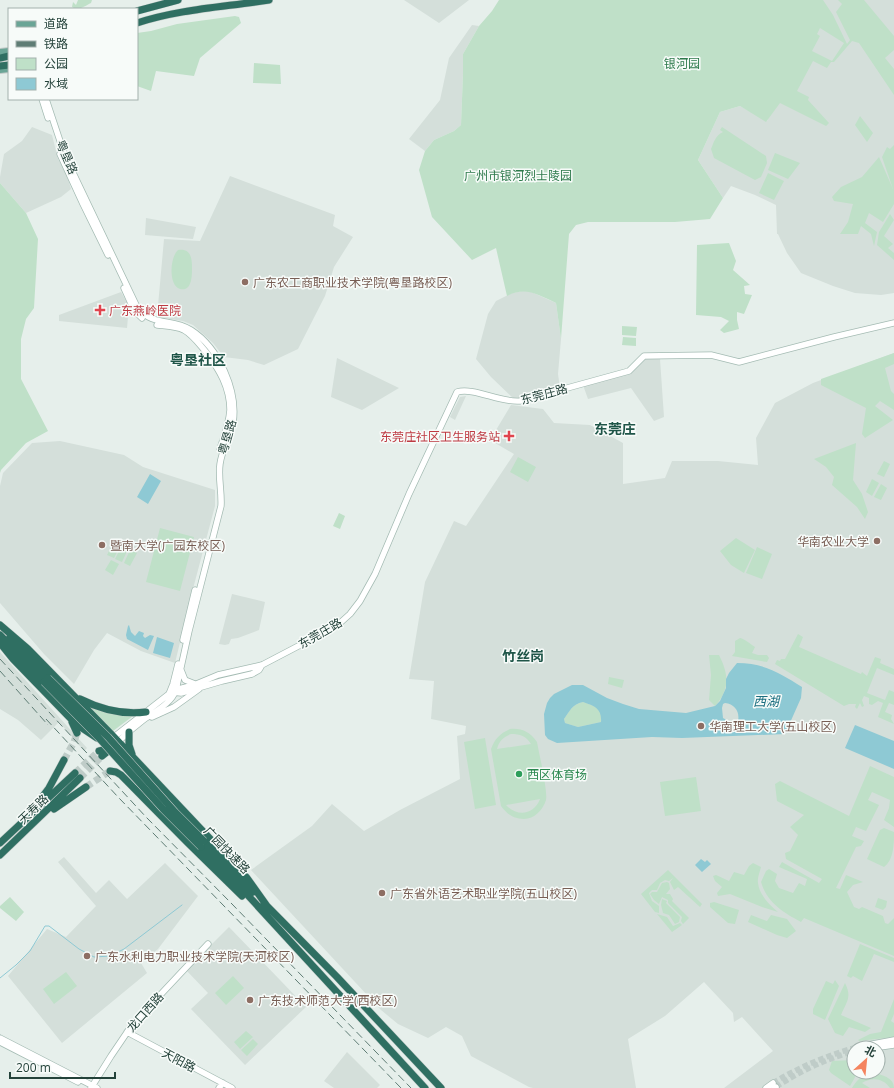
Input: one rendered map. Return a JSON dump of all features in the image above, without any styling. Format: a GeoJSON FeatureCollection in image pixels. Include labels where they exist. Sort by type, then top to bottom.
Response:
{"type":"FeatureCollection","features":[{"type":"Feature","properties":{"kind":"highway"},"geometry":{"type":"LineString","coordinates":[[138,11],[178,0]]}},
{"type":"Feature","properties":{"kind":"highway"},"geometry":{"type":"LineString","coordinates":[[138,23],[177,13],[270,0]]}},
{"type":"Feature","properties":{"kind":"highway"},"geometry":{"type":"LineString","coordinates":[[0,625],[28,649],[85,706],[248,878],[267,906]]}},
{"type":"Feature","properties":{"kind":"highway","name":"广园快速路"},"geometry":{"type":"LineString","coordinates":[[0,625],[46,680],[158,804],[267,906],[333,973],[441,1088]]}},
{"type":"Feature","properties":{"kind":"highway","name":"广园快速路"},"geometry":{"type":"LineString","coordinates":[[0,635],[46,680]]}},
{"type":"Feature","properties":{"kind":"highway"},"geometry":{"type":"LineString","coordinates":[[0,643],[13,659],[70,718],[91,735],[108,746],[135,760]]}},
{"type":"Feature","properties":{"kind":"highway"},"geometry":{"type":"LineString","coordinates":[[76,697],[91,704],[123,712],[146,712]]}},
{"type":"Feature","properties":{"kind":"highway"},"geometry":{"type":"LineString","coordinates":[[70,718],[81,718],[84,714],[85,706]]}},
{"type":"Feature","properties":{"kind":"highway"},"geometry":{"type":"LineString","coordinates":[[70,718],[76,733]]}},
{"type":"Feature","properties":{"kind":"highway"},"geometry":{"type":"LineString","coordinates":[[102,724],[106,734],[108,746]]}},
{"type":"Feature","properties":{"kind":"highway"},"geometry":{"type":"LineString","coordinates":[[129,732],[129,747],[135,760]]}},
{"type":"Feature","properties":{"kind":"highway"},"geometry":{"type":"LineString","coordinates":[[100,753],[116,739]]}},
{"type":"Feature","properties":{"kind":"highway"},"geometry":{"type":"LineString","coordinates":[[25,820],[49,788],[64,760]]}},
{"type":"Feature","properties":{"kind":"highway"},"geometry":{"type":"LineString","coordinates":[[110,771],[122,775],[153,809],[222,878],[261,911]]}},
{"type":"Feature","properties":{"kind":"highway"},"geometry":{"type":"LineString","coordinates":[[135,790],[133,779],[136,774],[142,772],[150,776]]}},
{"type":"Feature","properties":{"kind":"highway","name":"天寿路"},"geometry":{"type":"LineString","coordinates":[[0,843],[78,775],[31,826],[0,855]]}},
{"type":"Feature","properties":{"kind":"highway"},"geometry":{"type":"LineString","coordinates":[[31,826],[86,787]]}},
{"type":"Feature","properties":{"kind":"highway"},"geometry":{"type":"LineString","coordinates":[[153,809],[152,802],[155,795],[161,793],[168,795]]}},
{"type":"Feature","properties":{"kind":"highway","name":"广园快速路"},"geometry":{"type":"LineString","coordinates":[[202,844],[261,911],[425,1088]]}},
{"type":"Feature","properties":{"kind":"main road","name":"粤垦路"},"geometry":{"type":"LineString","coordinates":[[42,100],[52,133],[64,164],[134,310],[150,322],[179,328],[194,337],[220,372],[228,394],[230,412],[228,427],[216,463],[218,493],[217,507],[188,620],[174,691]]}},
{"type":"Feature","properties":{"kind":"main road","name":"粤垦路"},"geometry":{"type":"LineString","coordinates":[[46,100],[65,156],[137,307],[142,314],[149,318],[157,321],[180,324],[193,331],[217,358],[232,392],[233,423],[221,456],[220,464],[222,495],[220,506],[189,631],[181,670],[174,691],[168,702],[129,732],[116,739]]}},
{"type":"Feature","properties":{"kind":"main road","name":"东莞庄路"},"geometry":{"type":"LineString","coordinates":[[174,691],[200,685],[218,675],[262,665],[334,626],[346,618],[357,607],[375,574],[409,494],[457,392],[465,391],[506,401],[520,401],[629,371],[644,356],[711,355],[740,362],[810,343],[894,323]]}},
{"type":"Feature","properties":{"kind":"main road"},"geometry":{"type":"LineString","coordinates":[[181,670],[185,680],[190,683],[200,685]]}},
{"type":"Feature","properties":{"kind":"main road"},"geometry":{"type":"LineString","coordinates":[[142,721],[174,707],[200,685]]}},
{"type":"Feature","properties":{"kind":"main road"},"geometry":{"type":"LineString","coordinates":[[116,739],[146,712],[174,691]]}},
{"type":"Feature","properties":{"kind":"main road","name":"龙口西路"},"geometry":{"type":"LineString","coordinates":[[93,1087],[127,1032],[143,1012],[208,944]]}},
{"type":"Feature","properties":{"kind":"main road","name":"天阳路"},"geometry":{"type":"LineString","coordinates":[[127,1032],[221,1086],[232,1088]]}},
{"type":"Feature","properties":{"kind":"main road"},"geometry":{"type":"LineString","coordinates":[[0,1038],[93,1087]]}},
{"type":"Feature","properties":{"kind":"main road"},"geometry":{"type":"LineString","coordinates":[[0,1042],[93,1087]]}},
{"type":"Feature","properties":{"kind":"main road"},"geometry":{"type":"LineString","coordinates":[[766,1088],[774,1086]]}},
{"type":"Feature","properties":{"kind":"shaded area"},"geometry":{"type":"Polygon","coordinates":[[[404,0],[469,0],[439,23],[404,0]]]}},
{"type":"Feature","properties":{"kind":"shaded area"},"geometry":{"type":"Polygon","coordinates":[[[812,0],[894,0],[894,293],[881,295],[855,293],[801,273],[787,253],[777,234],[776,205],[731,186],[723,198],[698,160],[720,112],[740,106],[767,121],[812,0]]]}},
{"type":"Feature","properties":{"kind":"shaded area"},"geometry":{"type":"Polygon","coordinates":[[[472,25],[479,26],[463,54],[461,125],[454,131],[434,140],[425,151],[409,139],[440,100],[449,58],[472,25]]]}},
{"type":"Feature","properties":{"kind":"shaded area"},"geometry":{"type":"Polygon","coordinates":[[[32,127],[52,135],[58,159],[66,172],[71,189],[61,197],[26,213],[0,183],[0,177],[4,154],[22,141],[32,127]]]}},
{"type":"Feature","properties":{"kind":"shaded area","name":"广东农工商职业技术学院(粤垦路校区)"},"geometry":{"type":"Polygon","coordinates":[[[230,176],[335,215],[333,226],[353,237],[334,267],[325,296],[298,349],[264,365],[248,360],[224,357],[213,343],[193,325],[183,321],[157,317],[164,239],[200,241],[230,176]]]}},
{"type":"Feature","properties":{"kind":"shaded area"},"geometry":{"type":"Polygon","coordinates":[[[146,218],[196,227],[193,239],[145,235],[146,218]]]}},
{"type":"Feature","properties":{"kind":"shaded area"},"geometry":{"type":"Polygon","coordinates":[[[527,290],[556,303],[561,339],[558,374],[560,388],[528,399],[513,398],[491,377],[476,359],[488,314],[496,301],[512,293],[527,290]]]}},
{"type":"Feature","properties":{"kind":"shaded area","name":"广东燕岭医院"},"geometry":{"type":"Polygon","coordinates":[[[121,292],[129,306],[127,328],[59,321],[59,315],[121,292]]]}},
{"type":"Feature","properties":{"kind":"shaded area","name":"华南理工大学(五山校区)"},"geometry":{"type":"Polygon","coordinates":[[[894,353],[894,1088],[724,1088],[773,1051],[742,1017],[734,1022],[733,1013],[704,982],[665,1016],[628,1039],[636,1088],[529,1087],[471,1056],[462,1036],[446,1027],[428,1038],[398,1024],[381,1010],[251,870],[312,826],[332,804],[364,831],[400,810],[460,779],[457,736],[465,734],[466,726],[431,719],[434,681],[409,679],[425,582],[454,521],[466,526],[514,454],[490,440],[511,405],[543,409],[554,423],[590,425],[623,443],[623,484],[665,478],[672,461],[718,461],[758,465],[756,438],[775,403],[813,383],[894,353]]]}},
{"type":"Feature","properties":{"kind":"shaded area"},"geometry":{"type":"Polygon","coordinates":[[[337,358],[399,388],[362,410],[331,397],[337,358]]]}},
{"type":"Feature","properties":{"kind":"shaded area"},"geometry":{"type":"Polygon","coordinates":[[[645,358],[660,359],[664,417],[654,421],[631,388],[588,399],[583,385],[632,372],[645,358]]]}},
{"type":"Feature","properties":{"kind":"shaded area"},"geometry":{"type":"Polygon","coordinates":[[[466,396],[455,420],[450,417],[460,397],[466,396]]]}},
{"type":"Feature","properties":{"kind":"shaded area","name":"暨南大学(广园东校区)"},"geometry":{"type":"Polygon","coordinates":[[[60,441],[124,455],[143,467],[215,490],[215,506],[175,663],[141,651],[107,633],[94,650],[74,684],[44,654],[0,603],[0,486],[3,473],[32,443],[60,441]]]}},
{"type":"Feature","properties":{"kind":"shaded area"},"geometry":{"type":"Polygon","coordinates":[[[232,594],[265,602],[259,630],[231,639],[229,644],[219,644],[232,594]]]}},
{"type":"Feature","properties":{"kind":"shaded area"},"geometry":{"type":"Polygon","coordinates":[[[0,652],[87,748],[84,751],[59,722],[41,740],[18,720],[0,709],[0,652]]]}},
{"type":"Feature","properties":{"kind":"shaded area","name":"广东水利电力职业技术学院(天河校区)"},"geometry":{"type":"Polygon","coordinates":[[[64,857],[96,893],[109,880],[127,899],[165,863],[198,896],[158,949],[141,963],[147,973],[62,1043],[8,976],[47,929],[66,937],[96,906],[58,862],[64,857]]]}},
{"type":"Feature","properties":{"kind":"shaded area","name":"广东技术师范大学(西校区)"},"geometry":{"type":"Polygon","coordinates":[[[229,927],[306,1007],[245,1065],[191,1009],[208,993],[186,970],[229,927]]]}},
{"type":"Feature","properties":{"kind":"shaded area"},"geometry":{"type":"Polygon","coordinates":[[[347,1052],[380,1085],[377,1088],[334,1088],[324,1081],[347,1052]]]}},
{"type":"Feature","properties":{"kind":"green space"},"geometry":{"type":"Polygon","coordinates":[[[78,0],[92,0],[91,3],[82,8],[72,7],[73,2],[76,5],[78,0]]]}},
{"type":"Feature","properties":{"kind":"green space"},"geometry":{"type":"Polygon","coordinates":[[[499,0],[823,0],[833,15],[847,44],[850,40],[836,12],[842,4],[838,0],[864,0],[894,36],[894,50],[885,58],[894,69],[894,95],[859,43],[852,41],[827,68],[813,61],[797,91],[809,97],[808,100],[829,123],[826,126],[780,103],[766,122],[740,106],[720,112],[698,160],[723,198],[710,219],[675,222],[588,222],[576,225],[569,234],[561,339],[556,303],[538,295],[526,292],[514,293],[507,296],[496,248],[472,260],[432,217],[419,170],[425,151],[434,140],[454,131],[461,125],[463,54],[479,26],[499,0]],[[820,28],[817,34],[820,36],[812,51],[832,61],[844,43],[820,28]]]}},
{"type":"Feature","properties":{"kind":"green space"},"geometry":{"type":"Polygon","coordinates":[[[235,16],[239,17],[241,23],[200,58],[194,76],[156,71],[151,91],[138,86],[138,33],[177,24],[235,16]]]}},
{"type":"Feature","properties":{"kind":"green space"},"geometry":{"type":"Polygon","coordinates":[[[254,63],[280,65],[281,84],[253,83],[254,63]]]}},
{"type":"Feature","properties":{"kind":"green space"},"geometry":{"type":"Polygon","coordinates":[[[860,116],[873,133],[867,142],[855,125],[860,116]]]}},
{"type":"Feature","properties":{"kind":"green space"},"geometry":{"type":"Polygon","coordinates":[[[722,127],[766,156],[767,163],[761,177],[755,180],[714,158],[711,149],[716,137],[723,132],[720,130],[722,127]]]}},
{"type":"Feature","properties":{"kind":"green space"},"geometry":{"type":"Polygon","coordinates":[[[894,145],[894,204],[883,222],[869,213],[865,223],[877,232],[874,246],[871,234],[861,226],[858,234],[840,234],[848,222],[853,204],[834,201],[832,197],[841,187],[862,177],[879,157],[893,189],[882,157],[887,147],[890,149],[894,145]]]}},
{"type":"Feature","properties":{"kind":"green space"},"geometry":{"type":"Polygon","coordinates":[[[775,153],[800,163],[788,179],[768,170],[775,153]]]}},
{"type":"Feature","properties":{"kind":"green space"},"geometry":{"type":"Polygon","coordinates":[[[768,173],[784,181],[774,200],[759,193],[768,173]]]}},
{"type":"Feature","properties":{"kind":"green space"},"geometry":{"type":"Polygon","coordinates":[[[0,183],[26,213],[38,239],[34,308],[26,319],[21,339],[21,379],[48,431],[26,443],[1,470],[0,473],[0,183]]]}},
{"type":"Feature","properties":{"kind":"green space"},"geometry":{"type":"Polygon","coordinates":[[[890,214],[894,220],[884,236],[893,244],[888,248],[894,253],[894,260],[877,245],[879,232],[890,214]]]}},
{"type":"Feature","properties":{"kind":"green space"},"geometry":{"type":"Polygon","coordinates":[[[729,243],[736,261],[733,270],[750,285],[744,286],[745,294],[752,295],[744,314],[737,312],[739,329],[724,333],[720,330],[729,321],[721,317],[696,315],[697,245],[729,243]]]}},
{"type":"Feature","properties":{"kind":"green space"},"geometry":{"type":"Polygon","coordinates":[[[178,250],[188,252],[192,261],[192,275],[190,283],[187,288],[184,289],[180,289],[176,286],[172,277],[173,258],[178,250]]]}},
{"type":"Feature","properties":{"kind":"green space"},"geometry":{"type":"Polygon","coordinates":[[[622,326],[637,327],[636,336],[622,335],[622,326]]]}},
{"type":"Feature","properties":{"kind":"green space"},"geometry":{"type":"Polygon","coordinates":[[[623,337],[636,338],[636,346],[622,345],[623,337]]]}},
{"type":"Feature","properties":{"kind":"green space"},"geometry":{"type":"Polygon","coordinates":[[[894,353],[894,364],[885,368],[891,391],[894,394],[894,410],[880,401],[875,406],[893,420],[865,438],[862,434],[866,408],[821,385],[821,379],[894,353]]]}},
{"type":"Feature","properties":{"kind":"green space"},"geometry":{"type":"Polygon","coordinates":[[[856,443],[853,480],[862,494],[868,512],[865,519],[857,507],[832,485],[834,477],[826,467],[814,459],[856,443]]]}},
{"type":"Feature","properties":{"kind":"green space"},"geometry":{"type":"Polygon","coordinates":[[[518,457],[536,467],[528,482],[510,472],[518,457]]]}},
{"type":"Feature","properties":{"kind":"green space"},"geometry":{"type":"Polygon","coordinates":[[[884,461],[890,464],[884,477],[877,474],[884,461]]]}},
{"type":"Feature","properties":{"kind":"green space"},"geometry":{"type":"Polygon","coordinates":[[[872,479],[879,483],[872,496],[866,492],[872,479]]]}},
{"type":"Feature","properties":{"kind":"green space"},"geometry":{"type":"Polygon","coordinates":[[[881,484],[887,488],[881,500],[874,497],[881,484]]]}},
{"type":"Feature","properties":{"kind":"green space"},"geometry":{"type":"Polygon","coordinates":[[[339,513],[345,516],[340,529],[333,526],[339,513]]]}},
{"type":"Feature","properties":{"kind":"green space"},"geometry":{"type":"Polygon","coordinates":[[[160,528],[194,537],[180,591],[146,582],[160,528]]]}},
{"type":"Feature","properties":{"kind":"green space"},"geometry":{"type":"Polygon","coordinates":[[[736,538],[755,550],[744,573],[731,565],[720,551],[736,538]]]}},
{"type":"Feature","properties":{"kind":"green space"},"geometry":{"type":"Polygon","coordinates":[[[114,541],[121,544],[114,558],[107,555],[114,541]]]}},
{"type":"Feature","properties":{"kind":"green space"},"geometry":{"type":"Polygon","coordinates":[[[122,545],[128,549],[122,562],[115,559],[122,545]]]}},
{"type":"Feature","properties":{"kind":"green space"},"geometry":{"type":"Polygon","coordinates":[[[757,547],[772,554],[762,579],[746,573],[757,547]]]}},
{"type":"Feature","properties":{"kind":"green space"},"geometry":{"type":"Polygon","coordinates":[[[130,550],[137,553],[130,566],[124,563],[130,550]]]}},
{"type":"Feature","properties":{"kind":"green space"},"geometry":{"type":"Polygon","coordinates":[[[111,560],[119,564],[113,575],[105,570],[111,560]]]}},
{"type":"Feature","properties":{"kind":"green space"},"geometry":{"type":"Polygon","coordinates":[[[798,634],[803,637],[799,647],[861,674],[862,672],[867,676],[875,657],[881,659],[880,663],[894,669],[894,675],[877,668],[867,693],[885,700],[889,690],[894,692],[894,705],[889,703],[885,712],[892,715],[891,719],[894,724],[878,717],[883,703],[878,701],[872,705],[869,704],[869,698],[864,696],[862,700],[864,706],[862,707],[860,703],[857,709],[855,707],[856,704],[844,706],[775,664],[777,660],[780,661],[781,659],[785,659],[798,634]]]}},
{"type":"Feature","properties":{"kind":"green space"},"geometry":{"type":"Polygon","coordinates":[[[740,638],[746,640],[755,647],[752,653],[767,655],[769,658],[767,662],[732,656],[735,652],[735,641],[740,638]]]}},
{"type":"Feature","properties":{"kind":"green space"},"geometry":{"type":"Polygon","coordinates":[[[709,655],[719,655],[726,675],[723,694],[715,706],[709,700],[711,675],[709,655]]]}},
{"type":"Feature","properties":{"kind":"green space"},"geometry":{"type":"Polygon","coordinates":[[[609,677],[624,680],[622,688],[608,684],[609,677]]]}},
{"type":"Feature","properties":{"kind":"green space"},"geometry":{"type":"Polygon","coordinates":[[[583,702],[597,708],[601,714],[601,722],[578,727],[565,723],[564,719],[572,708],[576,704],[583,702]]]}},
{"type":"Feature","properties":{"kind":"green space"},"geometry":{"type":"Polygon","coordinates":[[[89,707],[120,715],[133,716],[113,731],[89,707]]]}},
{"type":"Feature","properties":{"kind":"green space"},"geometry":{"type":"Polygon","coordinates":[[[510,729],[518,729],[529,733],[537,742],[545,781],[546,800],[543,807],[535,816],[528,819],[513,817],[501,806],[491,749],[498,737],[510,729]],[[511,734],[502,740],[497,749],[531,744],[522,736],[511,734]],[[540,799],[506,805],[510,809],[520,813],[530,811],[540,799]]]}},
{"type":"Feature","properties":{"kind":"green space"},"geometry":{"type":"Polygon","coordinates":[[[485,738],[496,805],[475,809],[464,742],[485,738]]]}},
{"type":"Feature","properties":{"kind":"green space"},"geometry":{"type":"Polygon","coordinates":[[[870,766],[894,777],[894,827],[884,820],[889,808],[890,800],[872,792],[868,800],[879,805],[866,831],[856,827],[852,836],[864,841],[861,846],[856,847],[836,888],[840,889],[846,875],[863,882],[853,885],[847,892],[854,907],[859,909],[862,907],[883,916],[885,923],[888,924],[894,918],[894,956],[804,918],[801,922],[795,919],[782,911],[772,902],[767,896],[761,882],[766,871],[769,869],[777,874],[775,881],[779,888],[793,893],[799,883],[805,886],[807,879],[779,867],[782,862],[819,883],[822,879],[786,859],[785,853],[790,851],[798,835],[790,827],[804,815],[777,801],[775,784],[780,781],[849,816],[870,766]]]}},
{"type":"Feature","properties":{"kind":"green space"},"geometry":{"type":"Polygon","coordinates":[[[696,777],[701,811],[665,816],[660,782],[696,777]]]}},
{"type":"Feature","properties":{"kind":"green space"},"geometry":{"type":"Polygon","coordinates":[[[884,828],[894,832],[892,856],[884,867],[867,859],[880,830],[884,828]]]}},
{"type":"Feature","properties":{"kind":"green space"},"geometry":{"type":"Polygon","coordinates":[[[753,863],[761,867],[758,881],[762,895],[778,912],[730,894],[718,896],[717,893],[722,887],[715,881],[713,876],[716,875],[729,881],[734,872],[744,875],[749,866],[753,863]]]}},
{"type":"Feature","properties":{"kind":"green space"},"geometry":{"type":"Polygon","coordinates":[[[668,870],[702,904],[700,907],[678,887],[674,890],[670,882],[673,878],[669,881],[665,880],[660,883],[657,890],[652,890],[649,893],[652,901],[659,906],[659,913],[655,912],[641,894],[668,870]]]}},
{"type":"Feature","properties":{"kind":"green space"},"geometry":{"type":"Polygon","coordinates":[[[662,883],[669,883],[670,889],[666,894],[670,894],[673,899],[672,901],[689,918],[683,924],[681,921],[682,917],[668,903],[668,900],[662,897],[659,904],[650,894],[652,892],[657,892],[662,883]]]}},
{"type":"Feature","properties":{"kind":"green space"},"geometry":{"type":"Polygon","coordinates":[[[10,897],[24,912],[16,921],[0,908],[0,906],[10,897]]]}},
{"type":"Feature","properties":{"kind":"green space"},"geometry":{"type":"Polygon","coordinates":[[[878,898],[887,901],[886,907],[883,910],[875,907],[878,898]]]}},
{"type":"Feature","properties":{"kind":"green space"},"geometry":{"type":"Polygon","coordinates":[[[662,899],[667,901],[666,903],[680,917],[679,922],[675,924],[669,915],[663,913],[661,905],[662,899]]]}},
{"type":"Feature","properties":{"kind":"green space"},"geometry":{"type":"Polygon","coordinates":[[[714,902],[739,910],[735,924],[728,923],[710,907],[710,903],[714,902]]]}},
{"type":"Feature","properties":{"kind":"green space"},"geometry":{"type":"Polygon","coordinates":[[[657,914],[667,917],[673,926],[680,923],[682,925],[672,932],[657,914]]]}},
{"type":"Feature","properties":{"kind":"green space"},"geometry":{"type":"Polygon","coordinates":[[[751,915],[767,921],[771,915],[787,919],[796,931],[787,938],[777,935],[748,922],[751,915]]]}},
{"type":"Feature","properties":{"kind":"green space"},"geometry":{"type":"Polygon","coordinates":[[[860,944],[894,958],[894,962],[874,954],[862,981],[853,976],[851,978],[847,976],[860,944]]]}},
{"type":"Feature","properties":{"kind":"green space"},"geometry":{"type":"Polygon","coordinates":[[[66,972],[77,986],[54,1004],[43,989],[66,972]]]}},
{"type":"Feature","properties":{"kind":"green space"},"geometry":{"type":"Polygon","coordinates":[[[233,976],[244,988],[226,1005],[215,993],[233,976]]]}},
{"type":"Feature","properties":{"kind":"green space"},"geometry":{"type":"Polygon","coordinates":[[[835,980],[839,986],[825,1020],[813,1014],[813,1009],[826,981],[833,984],[835,980]]]}},
{"type":"Feature","properties":{"kind":"green space"},"geometry":{"type":"Polygon","coordinates":[[[845,983],[848,996],[841,1015],[871,1028],[865,1032],[849,1027],[843,1036],[835,1033],[828,1019],[845,983]]]}},
{"type":"Feature","properties":{"kind":"green space"},"geometry":{"type":"Polygon","coordinates":[[[894,999],[894,1014],[891,1021],[894,1023],[894,1037],[858,1040],[870,1034],[881,1032],[894,999]]]}},
{"type":"Feature","properties":{"kind":"green space"},"geometry":{"type":"Polygon","coordinates":[[[246,1031],[253,1037],[240,1049],[234,1042],[246,1031]]]}},
{"type":"Feature","properties":{"kind":"green space"},"geometry":{"type":"Polygon","coordinates":[[[253,1039],[258,1044],[247,1056],[241,1050],[253,1039]]]}},
{"type":"Feature","properties":{"kind":"green space"},"geometry":{"type":"Polygon","coordinates":[[[846,1060],[846,1080],[853,1080],[850,1086],[831,1073],[829,1070],[832,1061],[846,1060]]]}},
{"type":"Feature","properties":{"kind":"green space"},"geometry":{"type":"Polygon","coordinates":[[[886,1077],[892,1082],[894,1088],[890,1088],[881,1080],[886,1080],[886,1077]]]}},
{"type":"Feature","properties":{"kind":"green space"},"geometry":{"type":"Polygon","coordinates":[[[870,1080],[862,1083],[870,1088],[852,1088],[857,1081],[870,1080]]]}},
{"type":"Feature","properties":{"kind":"water"},"geometry":{"type":"Polygon","coordinates":[[[150,474],[161,481],[148,504],[137,497],[150,474]]]}},
{"type":"Feature","properties":{"kind":"water"},"geometry":{"type":"Polygon","coordinates":[[[129,625],[131,632],[135,636],[139,631],[144,633],[143,636],[145,638],[150,635],[154,636],[148,650],[127,639],[126,635],[129,625]]]}},
{"type":"Feature","properties":{"kind":"water"},"geometry":{"type":"Polygon","coordinates":[[[157,637],[174,643],[170,658],[153,653],[157,637]]]}},
{"type":"Feature","properties":{"kind":"water","name":"西湖"},"geometry":{"type":"Polygon","coordinates":[[[737,663],[747,663],[764,667],[779,673],[802,687],[801,698],[785,734],[682,738],[652,737],[557,743],[548,739],[545,735],[544,714],[547,703],[554,694],[572,685],[583,685],[607,698],[639,709],[686,713],[715,706],[720,701],[726,688],[726,679],[737,663]],[[583,702],[576,704],[572,708],[564,719],[565,723],[578,727],[601,722],[599,711],[591,705],[583,702]],[[725,703],[723,704],[722,708],[723,718],[730,722],[738,721],[736,709],[732,705],[725,703]]]}},
{"type":"Feature","properties":{"kind":"water"},"geometry":{"type":"Polygon","coordinates":[[[855,725],[894,741],[894,769],[845,748],[855,725]]]}},
{"type":"Feature","properties":{"kind":"water"},"geometry":{"type":"Polygon","coordinates":[[[701,859],[705,862],[707,860],[711,864],[702,872],[695,865],[701,859]]]}},
{"type":"Feature","properties":{"kind":"waterway"},"geometry":{"type":"LineString","coordinates":[[0,978],[30,951],[45,926],[49,926],[79,949],[94,957],[110,956],[124,949],[182,905]]}},
{"type":"Feature","properties":{"kind":"tunnel"},"geometry":{"type":"LineString","coordinates":[[64,760],[74,742],[77,733]]}},
{"type":"Feature","properties":{"kind":"tunnel"},"geometry":{"type":"LineString","coordinates":[[75,773],[99,751]]}},
{"type":"Feature","properties":{"kind":"tunnel"},"geometry":{"type":"LineString","coordinates":[[80,778],[102,756]]}},
{"type":"Feature","properties":{"kind":"tunnel"},"geometry":{"type":"LineString","coordinates":[[86,787],[110,771]]}},
{"type":"Feature","properties":{"kind":"tunnel"},"geometry":{"type":"LineString","coordinates":[[773,1083],[814,1062],[846,1050]]}},
{"type":"Feature","properties":{"kind":"tunnel"},"geometry":{"type":"LineString","coordinates":[[776,1087],[814,1066],[846,1054]]}},
{"type":"Feature","properties":{"kind":"railway"},"geometry":{"type":"LineString","coordinates":[[0,659],[146,817],[411,1088]]}},
{"type":"Feature","properties":{"kind":"railway"},"geometry":{"type":"LineString","coordinates":[[0,671],[48,725]]}},
{"type":"Feature","properties":{"kind":"railway"},"geometry":{"type":"LineString","coordinates":[[46,719],[118,797],[401,1088]]}},
{"type":"Feature","properties":{"kind":"place","name":"广东农工商职业技术学院(粤垦路校区)"},"geometry":{"type":"Point","coordinates":[245,282]}},
{"type":"Feature","properties":{"kind":"place","name":"广东燕岭医院"},"geometry":{"type":"Point","coordinates":[100,310]}},
{"type":"Feature","properties":{"kind":"place","name":"东莞庄社区卫生服务站"},"geometry":{"type":"Point","coordinates":[509,436]}},
{"type":"Feature","properties":{"kind":"place","name":"华南农业大学"},"geometry":{"type":"Point","coordinates":[877,541]}},
{"type":"Feature","properties":{"kind":"place","name":"暨南大学(广园东校区)"},"geometry":{"type":"Point","coordinates":[102,545]}},
{"type":"Feature","properties":{"kind":"place","name":"华南理工大学(五山校区)"},"geometry":{"type":"Point","coordinates":[701,726]}},
{"type":"Feature","properties":{"kind":"place","name":"西区体育场"},"geometry":{"type":"Point","coordinates":[519,774]}},
{"type":"Feature","properties":{"kind":"place","name":"广东省外语艺术职业学院(五山校区)"},"geometry":{"type":"Point","coordinates":[382,893]}},
{"type":"Feature","properties":{"kind":"place","name":"广东水利电力职业技术学院(天河校区)"},"geometry":{"type":"Point","coordinates":[87,956]}},
{"type":"Feature","properties":{"kind":"place","name":"广东技术师范大学(西校区)"},"geometry":{"type":"Point","coordinates":[250,1000]}},
{"type":"Feature","properties":{"kind":"district","name":"粤垦社区"},"geometry":{"type":"Point","coordinates":[198,359]}},
{"type":"Feature","properties":{"kind":"district","name":"东莞庄"},"geometry":{"type":"Point","coordinates":[615,428]}},
{"type":"Feature","properties":{"kind":"district","name":"竹丝岗"},"geometry":{"type":"Point","coordinates":[523,655]}},
{"type":"Feature","properties":{"kind":"park label","name":"银河园"},"geometry":{"type":"Point","coordinates":[682,63]}},
{"type":"Feature","properties":{"kind":"park label","name":"广州市银河烈士陵园"},"geometry":{"type":"Point","coordinates":[518,175]}}]}
